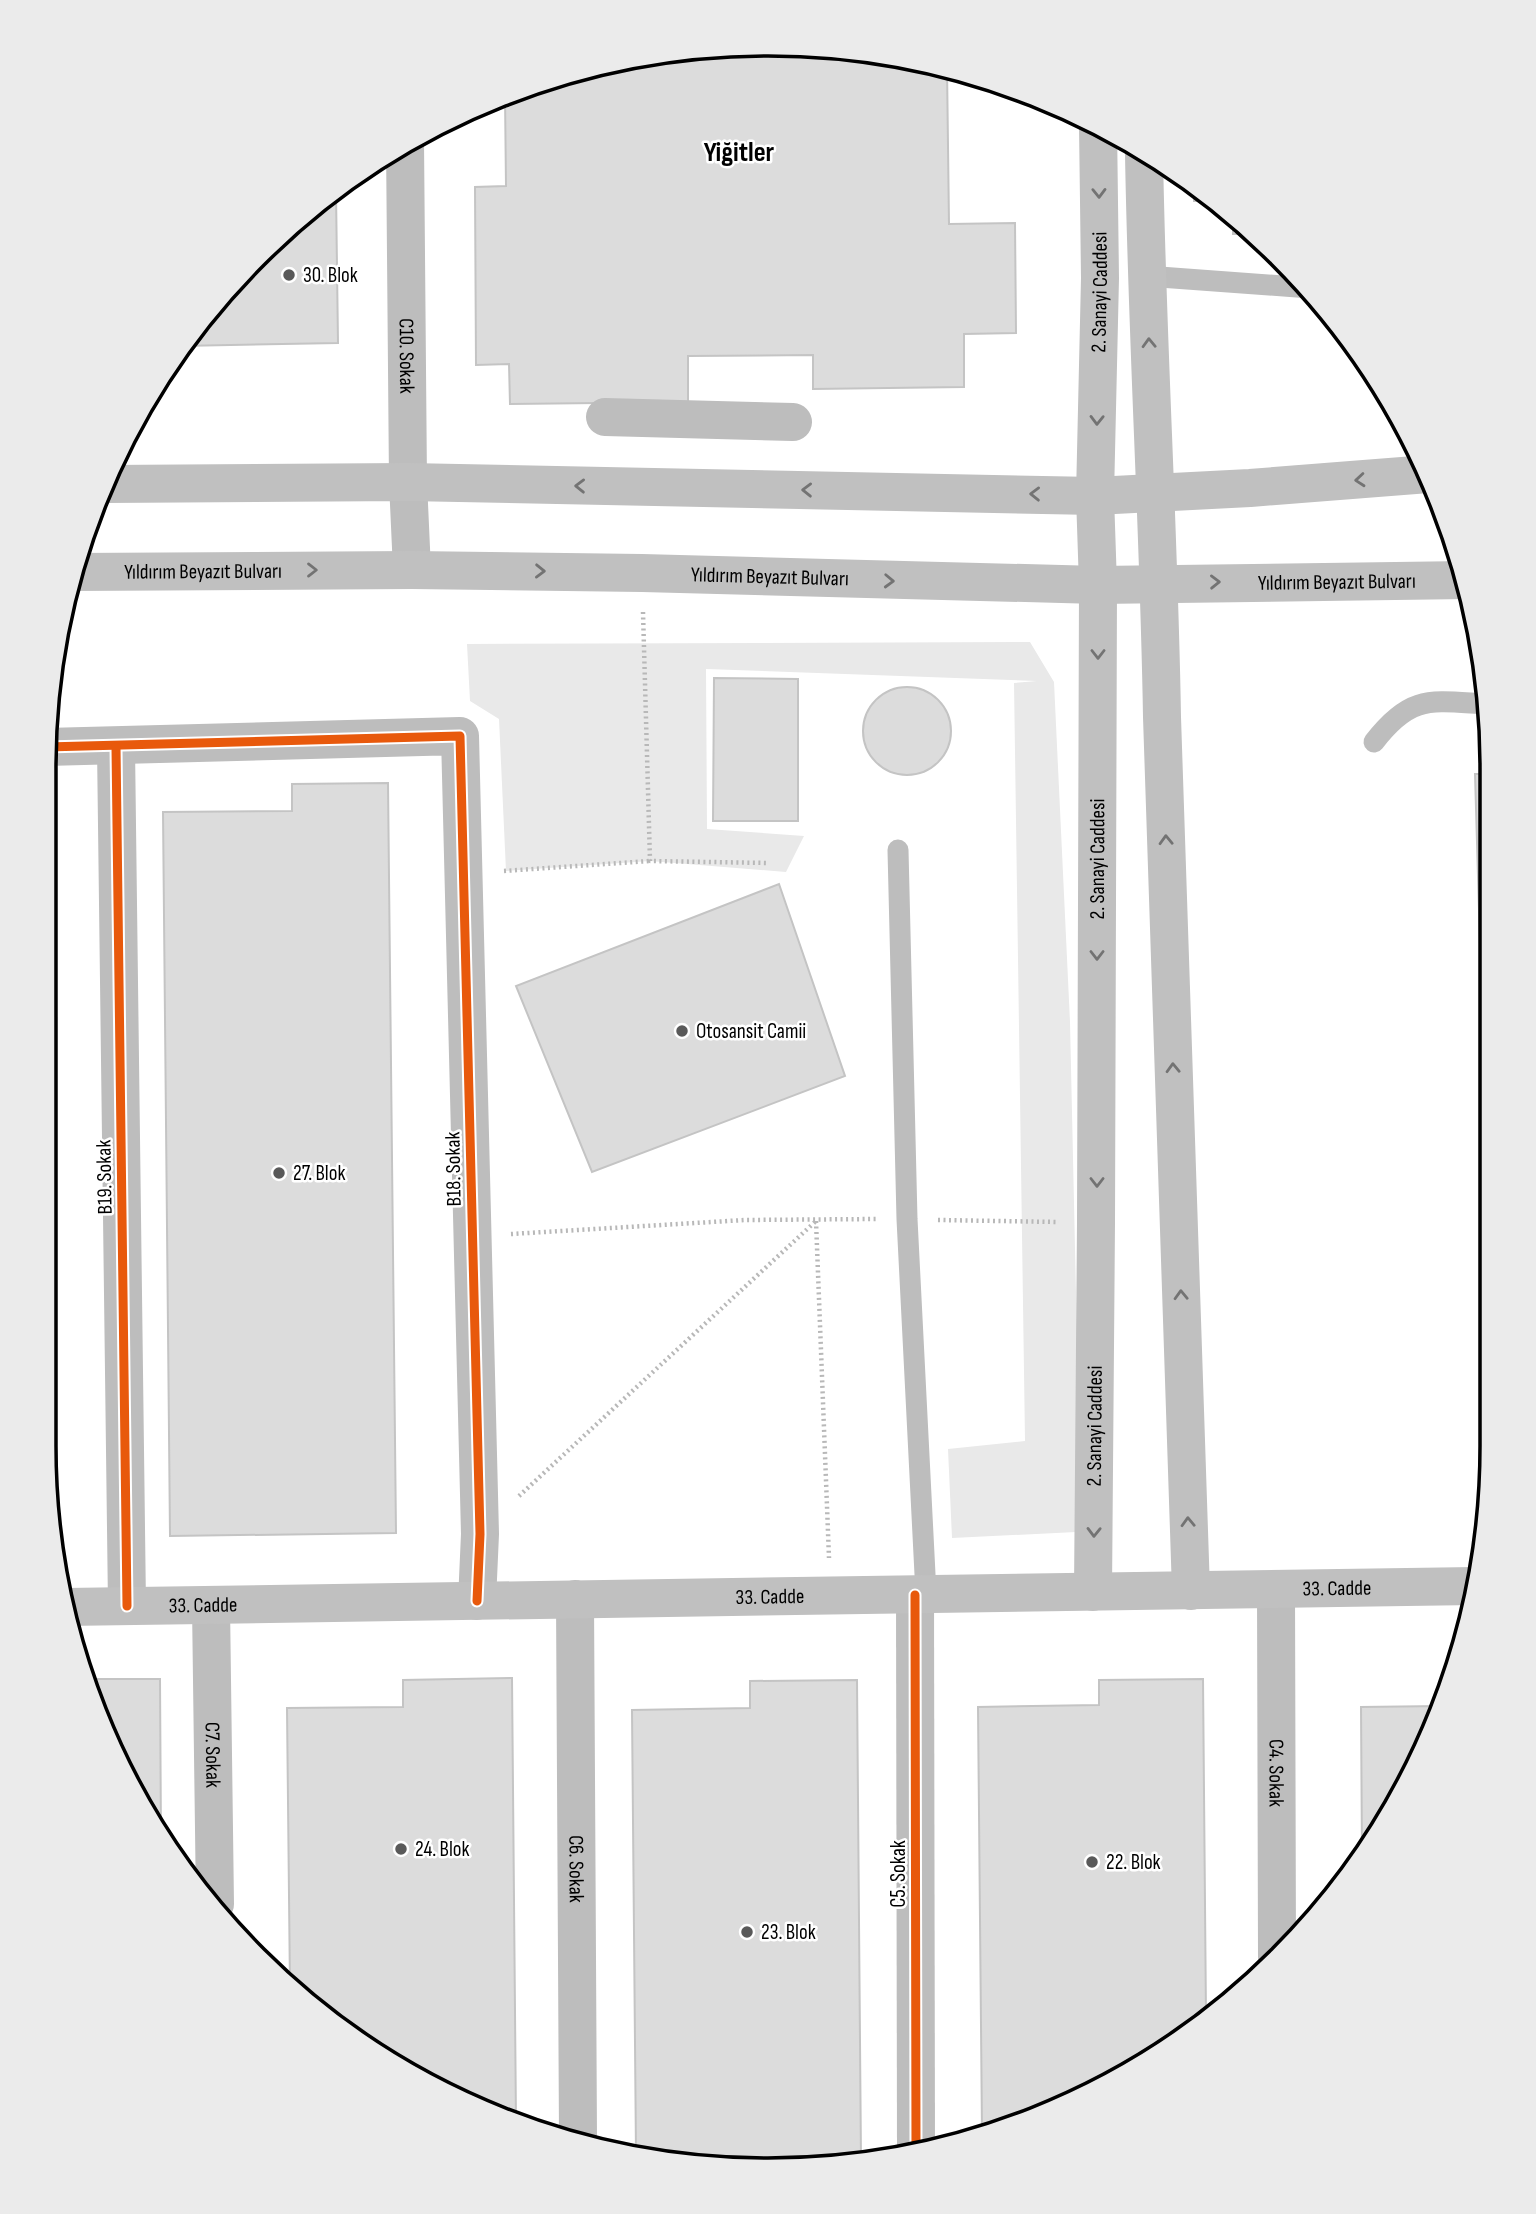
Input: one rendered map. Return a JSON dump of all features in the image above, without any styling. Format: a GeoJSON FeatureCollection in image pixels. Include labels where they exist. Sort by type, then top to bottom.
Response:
{"type":"FeatureCollection","features":[{"type":"Feature","properties":{"kind":"main road","name":"2. Sanayi Caddesi"},"geometry":{"type":"LineString","coordinates":[[1093,1592],[1097,1223],[1098,586],[1095,496],[1100,278],[1098,137]]}},
{"type":"Feature","properties":{"kind":"main road"},"geometry":{"type":"LineString","coordinates":[[1144,164],[1191,1591]]}},
{"type":"Feature","properties":{"kind":"main road"},"geometry":{"type":"LineString","coordinates":[[115,484],[408,482],[1095,496],[1251,488],[1417,475]]}},
{"type":"Feature","properties":{"kind":"main road","name":"Yıldırım Beyazıt Bulvarı"},"geometry":{"type":"LineString","coordinates":[[84,572],[412,570],[642,573],[1098,586],[1455,580]]}},
{"type":"Feature","properties":{"kind":"main road","name":"33. Cadde"},"geometry":{"type":"LineString","coordinates":[[75,1607],[1466,1586]]}},
{"type":"Feature","properties":{"kind":"street","name":"C10. Sokak"},"geometry":{"type":"LineString","coordinates":[[405,155],[408,482],[412,570]]}},
{"type":"Feature","properties":{"kind":"street"},"geometry":{"type":"LineString","coordinates":[[605,416],[793,422]]}},
{"type":"Feature","properties":{"kind":"street","name":"B18. Sokak"},"geometry":{"type":"LineString","coordinates":[[116,747],[460,736],[480,1534],[477,1601]]}},
{"type":"Feature","properties":{"kind":"street"},"geometry":{"type":"LineString","coordinates":[[57,747],[116,747]]}},
{"type":"Feature","properties":{"kind":"street","name":"B19. Sokak"},"geometry":{"type":"LineString","coordinates":[[116,747],[127,1606]]}},
{"type":"Feature","properties":{"kind":"street","name":"C4. Sokak"},"geometry":{"type":"LineString","coordinates":[[1276,1589],[1277,1943]]}},
{"type":"Feature","properties":{"kind":"street","name":"C5. Sokak"},"geometry":{"type":"LineString","coordinates":[[916,2142],[920,1594]]}},
{"type":"Feature","properties":{"kind":"street","name":"C6. Sokak"},"geometry":{"type":"LineString","coordinates":[[575,1599],[578,2132]]}},
{"type":"Feature","properties":{"kind":"street","name":"C7. Sokak"},"geometry":{"type":"LineString","coordinates":[[211,1605],[215,1893]]}},
{"type":"Feature","properties":{"kind":"lane"},"geometry":{"type":"LineString","coordinates":[[1146,276],[1291,287]]}},
{"type":"Feature","properties":{"kind":"lane"},"geometry":{"type":"LineString","coordinates":[[1374,742],[1386,726],[1401,713],[1428,701],[1476,704]]}},
{"type":"Feature","properties":{"kind":"lane"},"geometry":{"type":"LineString","coordinates":[[898,850],[920,1594]]}},
{"type":"Feature","properties":{"kind":"path"},"geometry":{"type":"LineString","coordinates":[[642,573],[650,861]]}},
{"type":"Feature","properties":{"kind":"path"},"geometry":{"type":"LineString","coordinates":[[463,874],[650,861],[769,863]]}},
{"type":"Feature","properties":{"kind":"path"},"geometry":{"type":"LineString","coordinates":[[472,1237],[745,1220],[907,1219],[1097,1223]]}},
{"type":"Feature","properties":{"kind":"path"},"geometry":{"type":"LineString","coordinates":[[480,1534],[816,1220]]}},
{"type":"Feature","properties":{"kind":"path"},"geometry":{"type":"LineString","coordinates":[[816,1220],[830,1595]]}},
{"type":"Feature","properties":{"kind":"shaded area"},"geometry":{"type":"Polygon","coordinates":[[[1030,642],[1054,682],[1070,1022],[1079,1429],[1076,1532],[952,1538],[948,1449],[1025,1441],[1014,683],[1037,681],[706,669],[707,829],[804,836],[786,872],[650,861],[506,871],[499,719],[470,701],[467,644],[1030,642]]]}},
{"type":"Feature","properties":{"kind":"building"},"geometry":{"type":"Polygon","coordinates":[[[768,56],[861,62],[947,79],[949,224],[1015,223],[1016,333],[964,334],[964,387],[813,389],[813,355],[688,356],[688,402],[510,404],[509,364],[476,365],[475,187],[506,186],[505,107],[584,80],[675,62],[768,56]]]}},
{"type":"Feature","properties":{"kind":"building","name":"30. Blok"},"geometry":{"type":"Polygon","coordinates":[[[336,202],[338,343],[195,346],[265,265],[336,202]]]}},
{"type":"Feature","properties":{"kind":"building"},"geometry":{"type":"Polygon","coordinates":[[[714,678],[798,679],[798,821],[713,821],[714,678]]]}},
{"type":"Feature","properties":{"kind":"building"},"geometry":{"type":"Polygon","coordinates":[[[907,687],[924,691],[938,700],[947,714],[951,731],[947,748],[938,762],[924,771],[907,775],[890,771],[876,762],[867,748],[863,731],[867,714],[876,700],[890,691],[907,687]]]}},
{"type":"Feature","properties":{"kind":"building"},"geometry":{"type":"Polygon","coordinates":[[[1475,774],[1480,774],[1480,945],[1475,774]]]}},
{"type":"Feature","properties":{"kind":"building","name":"27. Blok"},"geometry":{"type":"Polygon","coordinates":[[[388,783],[396,1533],[170,1536],[163,812],[292,811],[292,784],[388,783]]]}},
{"type":"Feature","properties":{"kind":"building","name":"Otosansit Camii"},"geometry":{"type":"Polygon","coordinates":[[[779,884],[845,1076],[592,1172],[516,986],[779,884]]]}},
{"type":"Feature","properties":{"kind":"building","name":"24. Blok"},"geometry":{"type":"Polygon","coordinates":[[[512,1678],[516,2111],[453,2085],[412,2063],[335,2011],[290,1972],[287,1708],[403,1707],[403,1680],[512,1678]]]}},
{"type":"Feature","properties":{"kind":"building"},"geometry":{"type":"Polygon","coordinates":[[[95,1679],[160,1679],[161,1818],[129,1761],[95,1679]]]}},
{"type":"Feature","properties":{"kind":"building","name":"22. Blok"},"geometry":{"type":"Polygon","coordinates":[[[1203,1679],[1206,2007],[1164,2038],[1083,2085],[982,2125],[978,1707],[1099,1705],[1099,1680],[1203,1679]]]}},
{"type":"Feature","properties":{"kind":"building","name":"23. Blok"},"geometry":{"type":"Polygon","coordinates":[[[857,1680],[861,2152],[768,2158],[675,2152],[636,2145],[632,1710],[750,1708],[750,1681],[857,1680]]]}},
{"type":"Feature","properties":{"kind":"building"},"geometry":{"type":"Polygon","coordinates":[[[1430,1706],[1407,1761],[1362,1839],[1361,1707],[1430,1706]]]}},
{"type":"Feature","properties":{"kind":"cycle path"},"geometry":{"type":"LineString","coordinates":[[57,747],[460,736],[480,1534],[477,1601]]}},
{"type":"Feature","properties":{"kind":"cycle path"},"geometry":{"type":"LineString","coordinates":[[116,747],[127,1606]]}},
{"type":"Feature","properties":{"kind":"cycle path"},"geometry":{"type":"LineString","coordinates":[[915,1595],[916,2142]]}},
{"type":"Feature","properties":{"kind":"place","name":"30. Blok"},"geometry":{"type":"Point","coordinates":[289,275]}},
{"type":"Feature","properties":{"kind":"place","name":"Otosansit Camii"},"geometry":{"type":"Point","coordinates":[682,1031]}},
{"type":"Feature","properties":{"kind":"place","name":"27. Blok"},"geometry":{"type":"Point","coordinates":[279,1173]}},
{"type":"Feature","properties":{"kind":"place","name":"24. Blok"},"geometry":{"type":"Point","coordinates":[401,1849]}},
{"type":"Feature","properties":{"kind":"place","name":"22. Blok"},"geometry":{"type":"Point","coordinates":[1092,1862]}},
{"type":"Feature","properties":{"kind":"place","name":"23. Blok"},"geometry":{"type":"Point","coordinates":[747,1932]}},
{"type":"Feature","properties":{"kind":"district","name":"Yiğitler"},"geometry":{"type":"Point","coordinates":[739,151]}}]}
